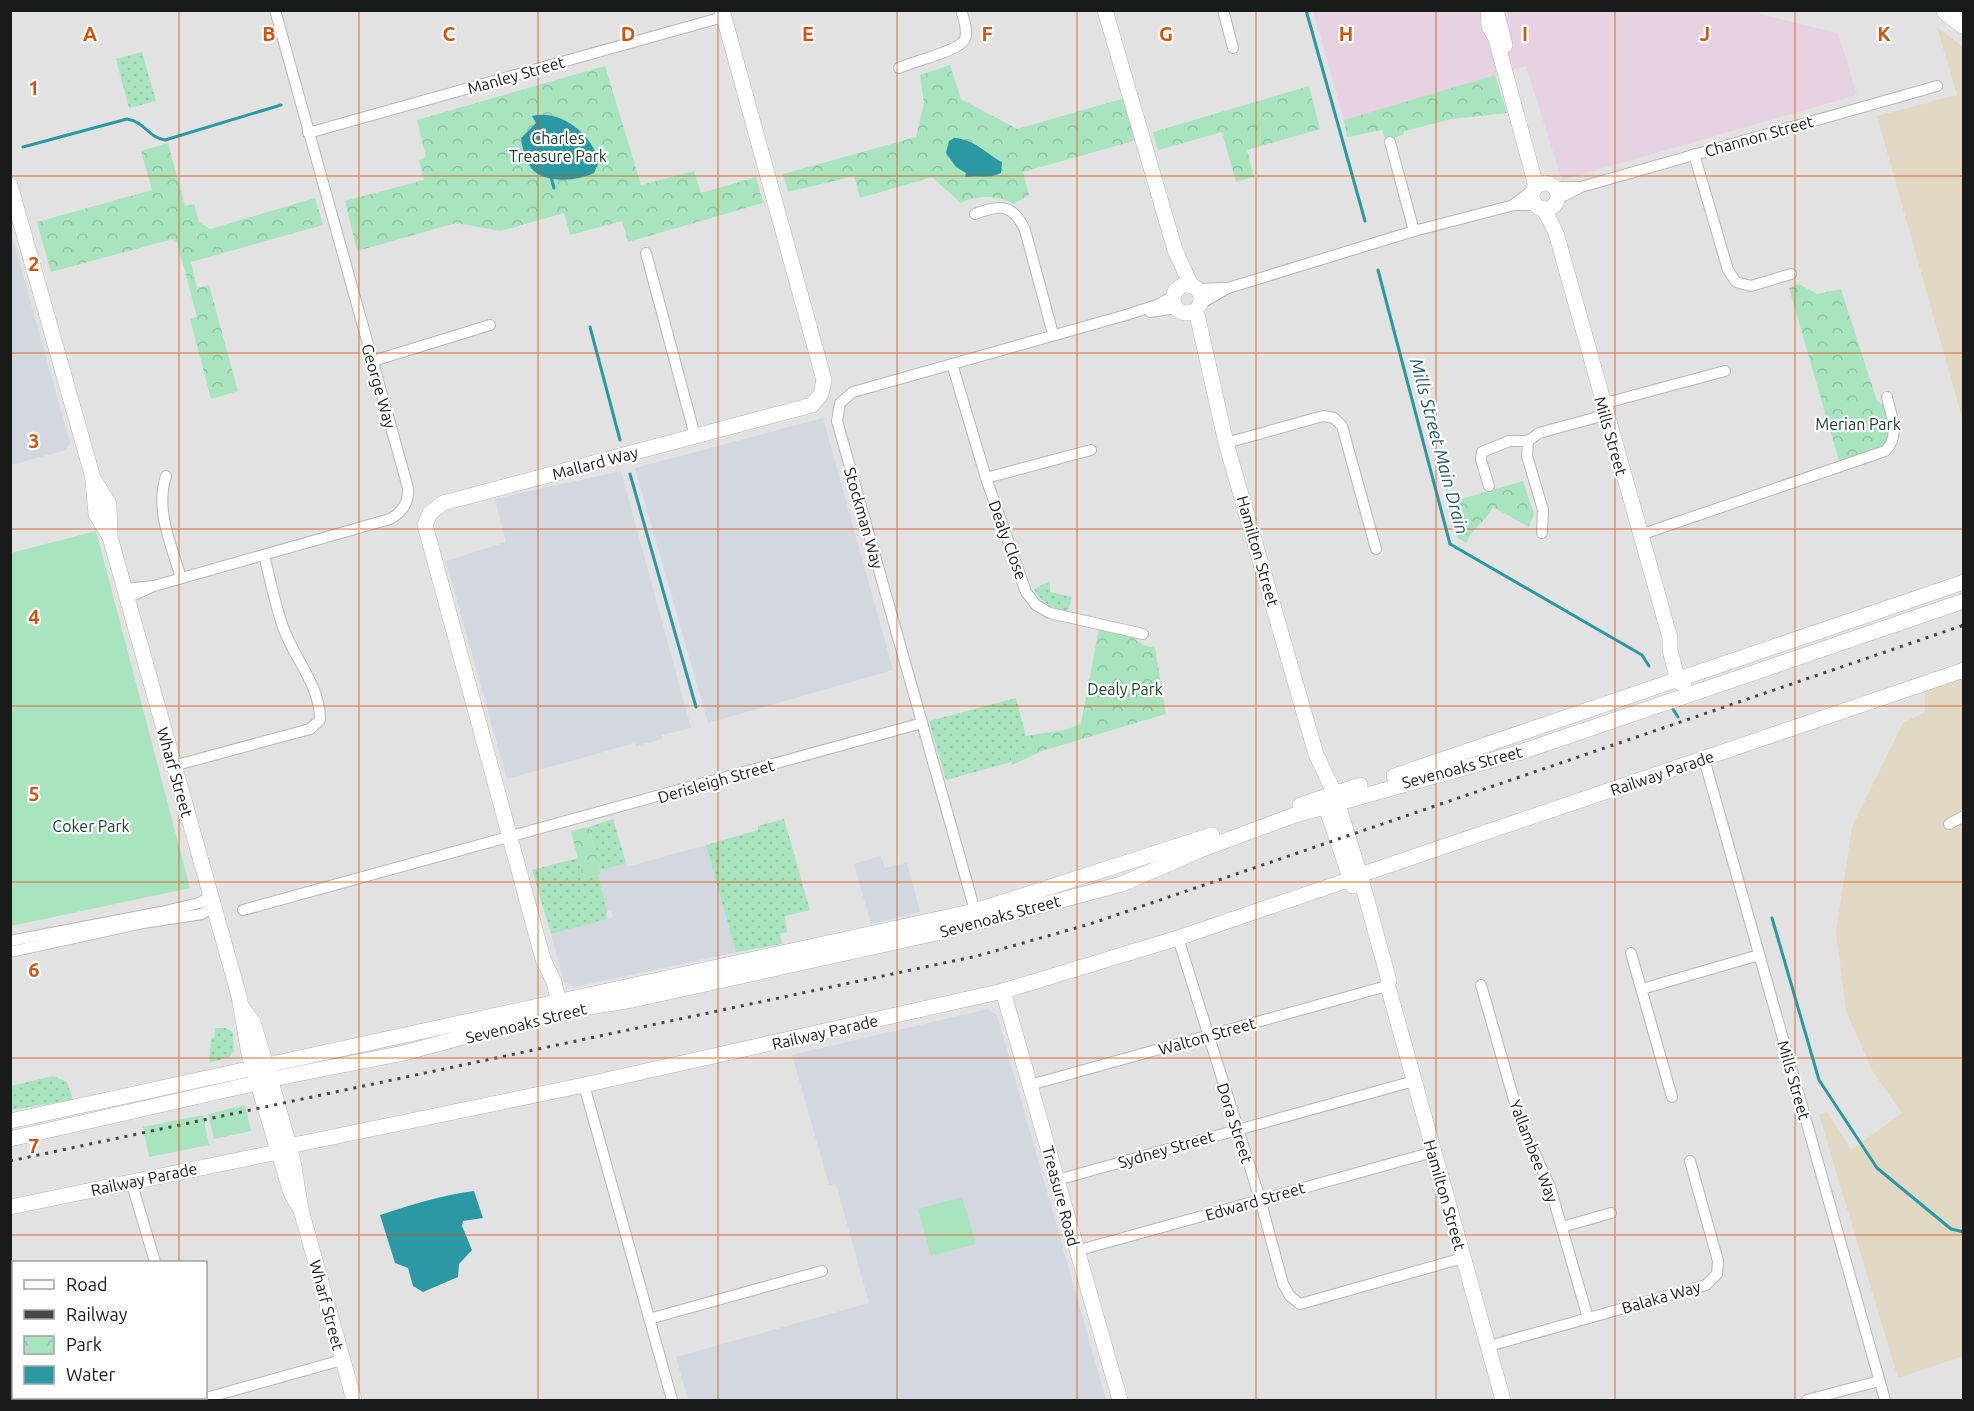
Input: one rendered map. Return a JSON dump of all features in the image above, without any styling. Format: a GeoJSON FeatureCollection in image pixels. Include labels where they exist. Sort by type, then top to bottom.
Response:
{"type":"FeatureCollection","features":[{"type":"Feature","properties":{"kind":"highway"},"geometry":{"type":"LineString","coordinates":[[1946,10],[1964,24]]}},
{"type":"Feature","properties":{"kind":"street","name":"George Way"},"geometry":{"type":"LineString","coordinates":[[126,594],[390,519],[406,504],[408,488],[275,10]]}},
{"type":"Feature","properties":{"kind":"street"},"geometry":{"type":"LineString","coordinates":[[900,68],[917,60],[957,48],[965,40],[966,29],[961,10]]}},
{"type":"Feature","properties":{"kind":"street","name":"Hamilton Street"},"geometry":{"type":"LineString","coordinates":[[1105,10],[1175,250],[1187,299],[1204,348],[1226,443],[1316,753],[1356,877],[1503,1401]]}},
{"type":"Feature","properties":{"kind":"street"},"geometry":{"type":"LineString","coordinates":[[1223,10],[1233,48]]}},
{"type":"Feature","properties":{"kind":"street","name":"Mills Street"},"geometry":{"type":"LineString","coordinates":[[1488,10],[1489,26],[1499,48],[1556,233],[1670,639],[1670,650],[1683,682]]}},
{"type":"Feature","properties":{"kind":"street","name":"Mills Street"},"geometry":{"type":"LineString","coordinates":[[1496,10],[1540,169],[1545,196]]}},
{"type":"Feature","properties":{"kind":"street","name":"Manley Street"},"geometry":{"type":"LineString","coordinates":[[308,134],[723,14]]}},
{"type":"Feature","properties":{"kind":"street","name":"Mallard Way"},"geometry":{"type":"LineString","coordinates":[[555,1007],[544,985],[543,959],[427,540],[426,518],[434,508],[443,503],[812,405],[821,394],[824,380],[723,14]]}},
{"type":"Feature","properties":{"kind":"street","name":"Channon Street"},"geometry":{"type":"LineString","coordinates":[[1187,299],[1414,231],[1581,187],[1937,86]]}},
{"type":"Feature","properties":{"kind":"street"},"geometry":{"type":"LineString","coordinates":[[1390,142],[1414,231]]}},
{"type":"Feature","properties":{"kind":"street"},"geometry":{"type":"LineString","coordinates":[[1694,154],[1728,270],[1736,282],[1751,286],[1791,274]]}},
{"type":"Feature","properties":{"kind":"street","name":"Wharf Street"},"geometry":{"type":"LineString","coordinates":[[10,185],[93,478],[109,504],[110,537],[242,1007],[242,1026],[265,1083],[354,1401]]}},
{"type":"Feature","properties":{"kind":"street"},"geometry":{"type":"LineString","coordinates":[[975,214],[1001,207],[1011,210],[1019,218],[1025,230],[1053,334]]}},
{"type":"Feature","properties":{"kind":"street"},"geometry":{"type":"LineString","coordinates":[[646,253],[695,436]]}},
{"type":"Feature","properties":{"kind":"street","name":"Channon Street"},"geometry":{"type":"LineString","coordinates":[[1187,299],[1228,288]]}},
{"type":"Feature","properties":{"kind":"street","name":"Stockman Way"},"geometry":{"type":"LineString","coordinates":[[977,916],[837,421],[840,403],[853,392],[1053,334],[1187,299]]}},
{"type":"Feature","properties":{"kind":"street"},"geometry":{"type":"LineString","coordinates":[[373,361],[490,325]]}},
{"type":"Feature","properties":{"kind":"street","name":"Dealy Close"},"geometry":{"type":"LineString","coordinates":[[952,364],[986,478],[1026,592],[1036,605],[1050,613],[1143,634]]}},
{"type":"Feature","properties":{"kind":"street"},"geometry":{"type":"LineString","coordinates":[[1489,486],[1481,460],[1482,452],[1509,441],[1528,441],[1539,433],[1604,409],[1725,371]]}},
{"type":"Feature","properties":{"kind":"street"},"geometry":{"type":"LineString","coordinates":[[1640,535],[1885,452],[1892,445],[1895,435],[1887,397]]}},
{"type":"Feature","properties":{"kind":"street"},"geometry":{"type":"LineString","coordinates":[[1226,443],[1323,416],[1334,418],[1342,426],[1376,549]]}},
{"type":"Feature","properties":{"kind":"street"},"geometry":{"type":"LineString","coordinates":[[1528,441],[1527,456],[1543,510],[1542,533]]}},
{"type":"Feature","properties":{"kind":"street"},"geometry":{"type":"LineString","coordinates":[[986,478],[1091,450]]}},
{"type":"Feature","properties":{"kind":"street"},"geometry":{"type":"LineString","coordinates":[[165,476],[161,493],[162,513],[181,578]]}},
{"type":"Feature","properties":{"kind":"street"},"geometry":{"type":"LineString","coordinates":[[173,766],[310,729],[320,720],[320,707],[309,676],[284,628],[264,555]]}},
{"type":"Feature","properties":{"kind":"street","name":"Sevenoaks Street"},"geometry":{"type":"LineString","coordinates":[[10,1121],[259,1066],[555,1007],[630,1000],[908,939],[977,916],[1122,884],[1330,799],[1683,682],[1964,582]]}},
{"type":"Feature","properties":{"kind":"street","name":"Sevenoaks Street"},"geometry":{"type":"LineString","coordinates":[[1330,799],[1458,771],[1708,690],[1964,601]]}},
{"type":"Feature","properties":{"kind":"street","name":"Railway Parade"},"geometry":{"type":"LineString","coordinates":[[10,1207],[584,1085],[1003,991],[1178,938],[1964,670]]}},
{"type":"Feature","properties":{"kind":"street"},"geometry":{"type":"LineString","coordinates":[[1672,702],[1683,682],[1708,690]]}},
{"type":"Feature","properties":{"kind":"street","name":"Derisleigh Street"},"geometry":{"type":"LineString","coordinates":[[243,910],[922,723]]}},
{"type":"Feature","properties":{"kind":"street","name":"Mills Street"},"geometry":{"type":"LineString","coordinates":[[1704,759],[1885,1401]]}},
{"type":"Feature","properties":{"kind":"street"},"geometry":{"type":"LineString","coordinates":[[1949,824],[1964,816]]}},
{"type":"Feature","properties":{"kind":"street"},"geometry":{"type":"LineString","coordinates":[[10,941],[211,902]]}},
{"type":"Feature","properties":{"kind":"street"},"geometry":{"type":"LineString","coordinates":[[10,952],[143,923],[202,914],[211,902]]}},
{"type":"Feature","properties":{"kind":"street","name":"Dora Street"},"geometry":{"type":"LineString","coordinates":[[1178,938],[1236,1129],[1260,1199],[1283,1284],[1290,1296],[1300,1304],[1463,1258]]}},
{"type":"Feature","properties":{"kind":"street"},"geometry":{"type":"LineString","coordinates":[[1631,953],[1672,1097]]}},
{"type":"Feature","properties":{"kind":"street"},"geometry":{"type":"LineString","coordinates":[[1642,989],[1759,956]]}},
{"type":"Feature","properties":{"kind":"street","name":"Walton Street"},"geometry":{"type":"LineString","coordinates":[[1030,1085],[1386,985]]}},
{"type":"Feature","properties":{"kind":"street","name":"Yallambee Way"},"geometry":{"type":"LineString","coordinates":[[1481,985],[1520,1121],[1550,1187],[1588,1318]]}},
{"type":"Feature","properties":{"kind":"street","name":"Treasure Road"},"geometry":{"type":"LineString","coordinates":[[1003,991],[1120,1401]]}},
{"type":"Feature","properties":{"kind":"street","name":"Sevenoaks Street"},"geometry":{"type":"LineString","coordinates":[[10,1139],[404,1053],[555,1007]]}},
{"type":"Feature","properties":{"kind":"street","name":"Sydney Street"},"geometry":{"type":"LineString","coordinates":[[1057,1180],[1414,1081]]}},
{"type":"Feature","properties":{"kind":"street"},"geometry":{"type":"LineString","coordinates":[[584,1085],[672,1401]]}},
{"type":"Feature","properties":{"kind":"street","name":"Edward Street"},"geometry":{"type":"LineString","coordinates":[[1076,1251],[1433,1152]]}},
{"type":"Feature","properties":{"kind":"street","name":"Balaka Way"},"geometry":{"type":"LineString","coordinates":[[1489,1346],[1706,1285],[1717,1274],[1718,1261],[1690,1161]]}},
{"type":"Feature","properties":{"kind":"street"},"geometry":{"type":"LineString","coordinates":[[131,1181],[154,1261]]}},
{"type":"Feature","properties":{"kind":"street"},"geometry":{"type":"LineString","coordinates":[[1562,1227],[1611,1213]]}},
{"type":"Feature","properties":{"kind":"street"},"geometry":{"type":"LineString","coordinates":[[649,1319],[822,1271]]}},
{"type":"Feature","properties":{"kind":"street"},"geometry":{"type":"LineString","coordinates":[[207,1397],[342,1360]]}},
{"type":"Feature","properties":{"kind":"street"},"geometry":{"type":"LineString","coordinates":[[1806,1401],[1879,1381]]}},
{"type":"Feature","properties":{"kind":"shaded area"},"geometry":{"type":"Polygon","coordinates":[[[1313,11],[1760,11],[1760,14],[1838,33],[1857,95],[1562,180],[1526,66],[1344,120],[1313,11]]]}},
{"type":"Feature","properties":{"kind":"shaded area"},"geometry":{"type":"Polygon","coordinates":[[[1937,27],[1963,47],[1963,421],[1877,116],[1957,95],[1937,27]]]}},
{"type":"Feature","properties":{"kind":"shaded area"},"geometry":{"type":"Polygon","coordinates":[[[11,232],[70,443],[66,450],[11,465],[11,232]]]}},
{"type":"Feature","properties":{"kind":"shaded area"},"geometry":{"type":"Polygon","coordinates":[[[823,418],[893,670],[708,723],[635,468],[823,418]]]}},
{"type":"Feature","properties":{"kind":"shaded area"},"geometry":{"type":"Polygon","coordinates":[[[621,471],[691,728],[662,735],[662,739],[636,746],[635,743],[507,779],[446,561],[506,542],[495,499],[621,471]]]}},
{"type":"Feature","properties":{"kind":"shaded area"},"geometry":{"type":"Polygon","coordinates":[[[1963,664],[1963,1356],[1898,1378],[1819,1115],[1827,1112],[1851,1150],[1902,1113],[1873,1072],[1846,1011],[1836,932],[1852,827],[1903,723],[1925,712],[1922,678],[1963,664]]]}},
{"type":"Feature","properties":{"kind":"shaded area"},"geometry":{"type":"Polygon","coordinates":[[[706,845],[737,952],[574,987],[564,981],[551,934],[613,917],[611,910],[607,911],[598,875],[601,874],[600,870],[626,863],[627,867],[706,845]]]}},
{"type":"Feature","properties":{"kind":"shaded area"},"geometry":{"type":"Polygon","coordinates":[[[881,856],[885,868],[907,863],[920,912],[871,924],[854,864],[881,856]]]}},
{"type":"Feature","properties":{"kind":"shaded area"},"geometry":{"type":"Polygon","coordinates":[[[988,1009],[997,1015],[1106,1400],[688,1400],[676,1357],[869,1303],[836,1184],[829,1185],[792,1055],[988,1009]]]}},
{"type":"Feature","properties":{"kind":"green space"},"geometry":{"type":"Polygon","coordinates":[[[142,52],[156,101],[129,108],[116,59],[142,52]]]}},
{"type":"Feature","properties":{"kind":"green space"},"geometry":{"type":"Polygon","coordinates":[[[950,65],[961,99],[1017,129],[1125,98],[1137,140],[1023,172],[1029,195],[1014,204],[988,197],[961,203],[932,177],[860,198],[854,176],[788,192],[783,174],[916,137],[924,103],[920,75],[950,65]]]}},
{"type":"Feature","properties":{"kind":"green space","name":"Charles Treasure Park"},"geometry":{"type":"Polygon","coordinates":[[[605,66],[641,185],[694,171],[701,193],[756,177],[763,203],[628,242],[622,221],[570,235],[564,213],[501,231],[456,223],[357,251],[345,201],[424,180],[419,160],[426,157],[417,120],[605,66]]]}},
{"type":"Feature","properties":{"kind":"green space"},"geometry":{"type":"Polygon","coordinates":[[[1495,75],[1507,113],[1452,119],[1405,131],[1402,135],[1385,140],[1382,130],[1347,137],[1344,120],[1495,75]]]}},
{"type":"Feature","properties":{"kind":"green space"},"geometry":{"type":"Polygon","coordinates":[[[1309,86],[1320,129],[1247,150],[1254,177],[1236,182],[1222,132],[1158,150],[1153,132],[1309,86]]]}},
{"type":"Feature","properties":{"kind":"green space"},"geometry":{"type":"Polygon","coordinates":[[[168,143],[185,206],[194,204],[199,222],[210,229],[315,198],[323,225],[191,262],[197,288],[209,285],[238,391],[211,399],[190,319],[197,317],[177,242],[173,239],[51,272],[37,222],[152,190],[141,151],[168,143]]]}},
{"type":"Feature","properties":{"kind":"green space","name":"Merian Park"},"geometry":{"type":"Polygon","coordinates":[[[1799,284],[1817,294],[1841,289],[1877,401],[1884,406],[1891,435],[1883,447],[1839,461],[1789,288],[1799,284]]]}},
{"type":"Feature","properties":{"kind":"green space"},"geometry":{"type":"Polygon","coordinates":[[[1523,481],[1534,514],[1529,527],[1493,507],[1466,543],[1458,538],[1448,503],[1523,481]]]}},
{"type":"Feature","properties":{"kind":"green space","name":"Coker Park"},"geometry":{"type":"Polygon","coordinates":[[[96,531],[190,888],[11,926],[11,553],[96,531]]]}},
{"type":"Feature","properties":{"kind":"green space"},"geometry":{"type":"Polygon","coordinates":[[[1050,581],[1050,592],[1072,597],[1068,611],[1048,604],[1034,589],[1050,581]]]}},
{"type":"Feature","properties":{"kind":"green space","name":"Dealy Park"},"geometry":{"type":"Polygon","coordinates":[[[1099,628],[1129,635],[1143,645],[1155,648],[1166,714],[1042,751],[1012,765],[1011,758],[1030,752],[1025,736],[1065,730],[1081,724],[1099,628]]]}},
{"type":"Feature","properties":{"kind":"green space"},"geometry":{"type":"Polygon","coordinates":[[[1016,698],[1030,752],[1011,758],[1011,762],[946,780],[929,721],[1016,698]]]}},
{"type":"Feature","properties":{"kind":"green space"},"geometry":{"type":"Polygon","coordinates":[[[613,819],[626,863],[600,870],[589,827],[613,819]]]}},
{"type":"Feature","properties":{"kind":"green space"},"geometry":{"type":"Polygon","coordinates":[[[784,819],[810,910],[785,916],[787,932],[780,934],[782,944],[736,952],[706,845],[758,830],[758,826],[784,819]]]}},
{"type":"Feature","properties":{"kind":"green space"},"geometry":{"type":"Polygon","coordinates":[[[589,827],[601,874],[583,879],[571,831],[589,827]]]}},
{"type":"Feature","properties":{"kind":"green space"},"geometry":{"type":"Polygon","coordinates":[[[578,858],[583,879],[598,875],[607,911],[606,919],[551,934],[532,870],[578,858]]]}},
{"type":"Feature","properties":{"kind":"green space"},"geometry":{"type":"Polygon","coordinates":[[[215,1028],[226,1028],[233,1032],[234,1051],[229,1057],[209,1063],[211,1038],[214,1038],[215,1028]]]}},
{"type":"Feature","properties":{"kind":"green space"},"geometry":{"type":"Polygon","coordinates":[[[53,1076],[67,1082],[73,1100],[11,1110],[11,1086],[53,1076]]]}},
{"type":"Feature","properties":{"kind":"green space"},"geometry":{"type":"Polygon","coordinates":[[[245,1105],[251,1131],[214,1139],[208,1114],[245,1105]]]}},
{"type":"Feature","properties":{"kind":"green space"},"geometry":{"type":"Polygon","coordinates":[[[203,1115],[209,1145],[149,1157],[143,1127],[203,1115]]]}},
{"type":"Feature","properties":{"kind":"green space"},"geometry":{"type":"Polygon","coordinates":[[[962,1197],[976,1244],[931,1256],[918,1209],[962,1197]]]}},
{"type":"Feature","properties":{"kind":"water"},"geometry":{"type":"Polygon","coordinates":[[[532,116],[554,116],[574,126],[582,133],[590,142],[599,162],[594,173],[562,180],[545,177],[532,169],[523,150],[521,138],[536,123],[532,116]]]}},
{"type":"Feature","properties":{"kind":"water"},"geometry":{"type":"Polygon","coordinates":[[[954,138],[974,144],[1002,162],[1001,173],[992,176],[965,177],[966,173],[956,167],[946,153],[949,141],[954,138]]]}},
{"type":"Feature","properties":{"kind":"water"},"geometry":{"type":"Polygon","coordinates":[[[474,1191],[483,1218],[463,1221],[462,1226],[472,1250],[459,1264],[458,1277],[423,1292],[413,1286],[408,1268],[395,1263],[380,1215],[438,1198],[474,1191]]]}},
{"type":"Feature","properties":{"kind":"waterway","name":"Mills Street Main Drain"},"geometry":{"type":"LineString","coordinates":[[1306,10],[1365,221]]}},
{"type":"Feature","properties":{"kind":"waterway"},"geometry":{"type":"LineString","coordinates":[[23,147],[127,119],[133,120],[159,139],[165,140],[281,105]]}},
{"type":"Feature","properties":{"kind":"waterway"},"geometry":{"type":"LineString","coordinates":[[517,161],[525,159]]}},
{"type":"Feature","properties":{"kind":"waterway"},"geometry":{"type":"LineString","coordinates":[[551,177],[554,188]]}},
{"type":"Feature","properties":{"kind":"waterway","name":"Mills Street Main Drain"},"geometry":{"type":"LineString","coordinates":[[1378,270],[1450,544],[1642,655],[1649,666]]}},
{"type":"Feature","properties":{"kind":"waterway"},"geometry":{"type":"LineString","coordinates":[[590,327],[620,440]]}},
{"type":"Feature","properties":{"kind":"waterway"},"geometry":{"type":"LineString","coordinates":[[630,474],[696,707]]}},
{"type":"Feature","properties":{"kind":"waterway"},"geometry":{"type":"LineString","coordinates":[[1671,706],[1678,717]]}},
{"type":"Feature","properties":{"kind":"waterway","name":"Mills Street Main Drain"},"geometry":{"type":"LineString","coordinates":[[1772,918],[1819,1080],[1877,1168],[1951,1229],[1964,1232]]}},
{"type":"Feature","properties":{"kind":"railway"},"geometry":{"type":"LineString","coordinates":[[10,1161],[977,956],[1090,924],[1964,625]]}}]}
